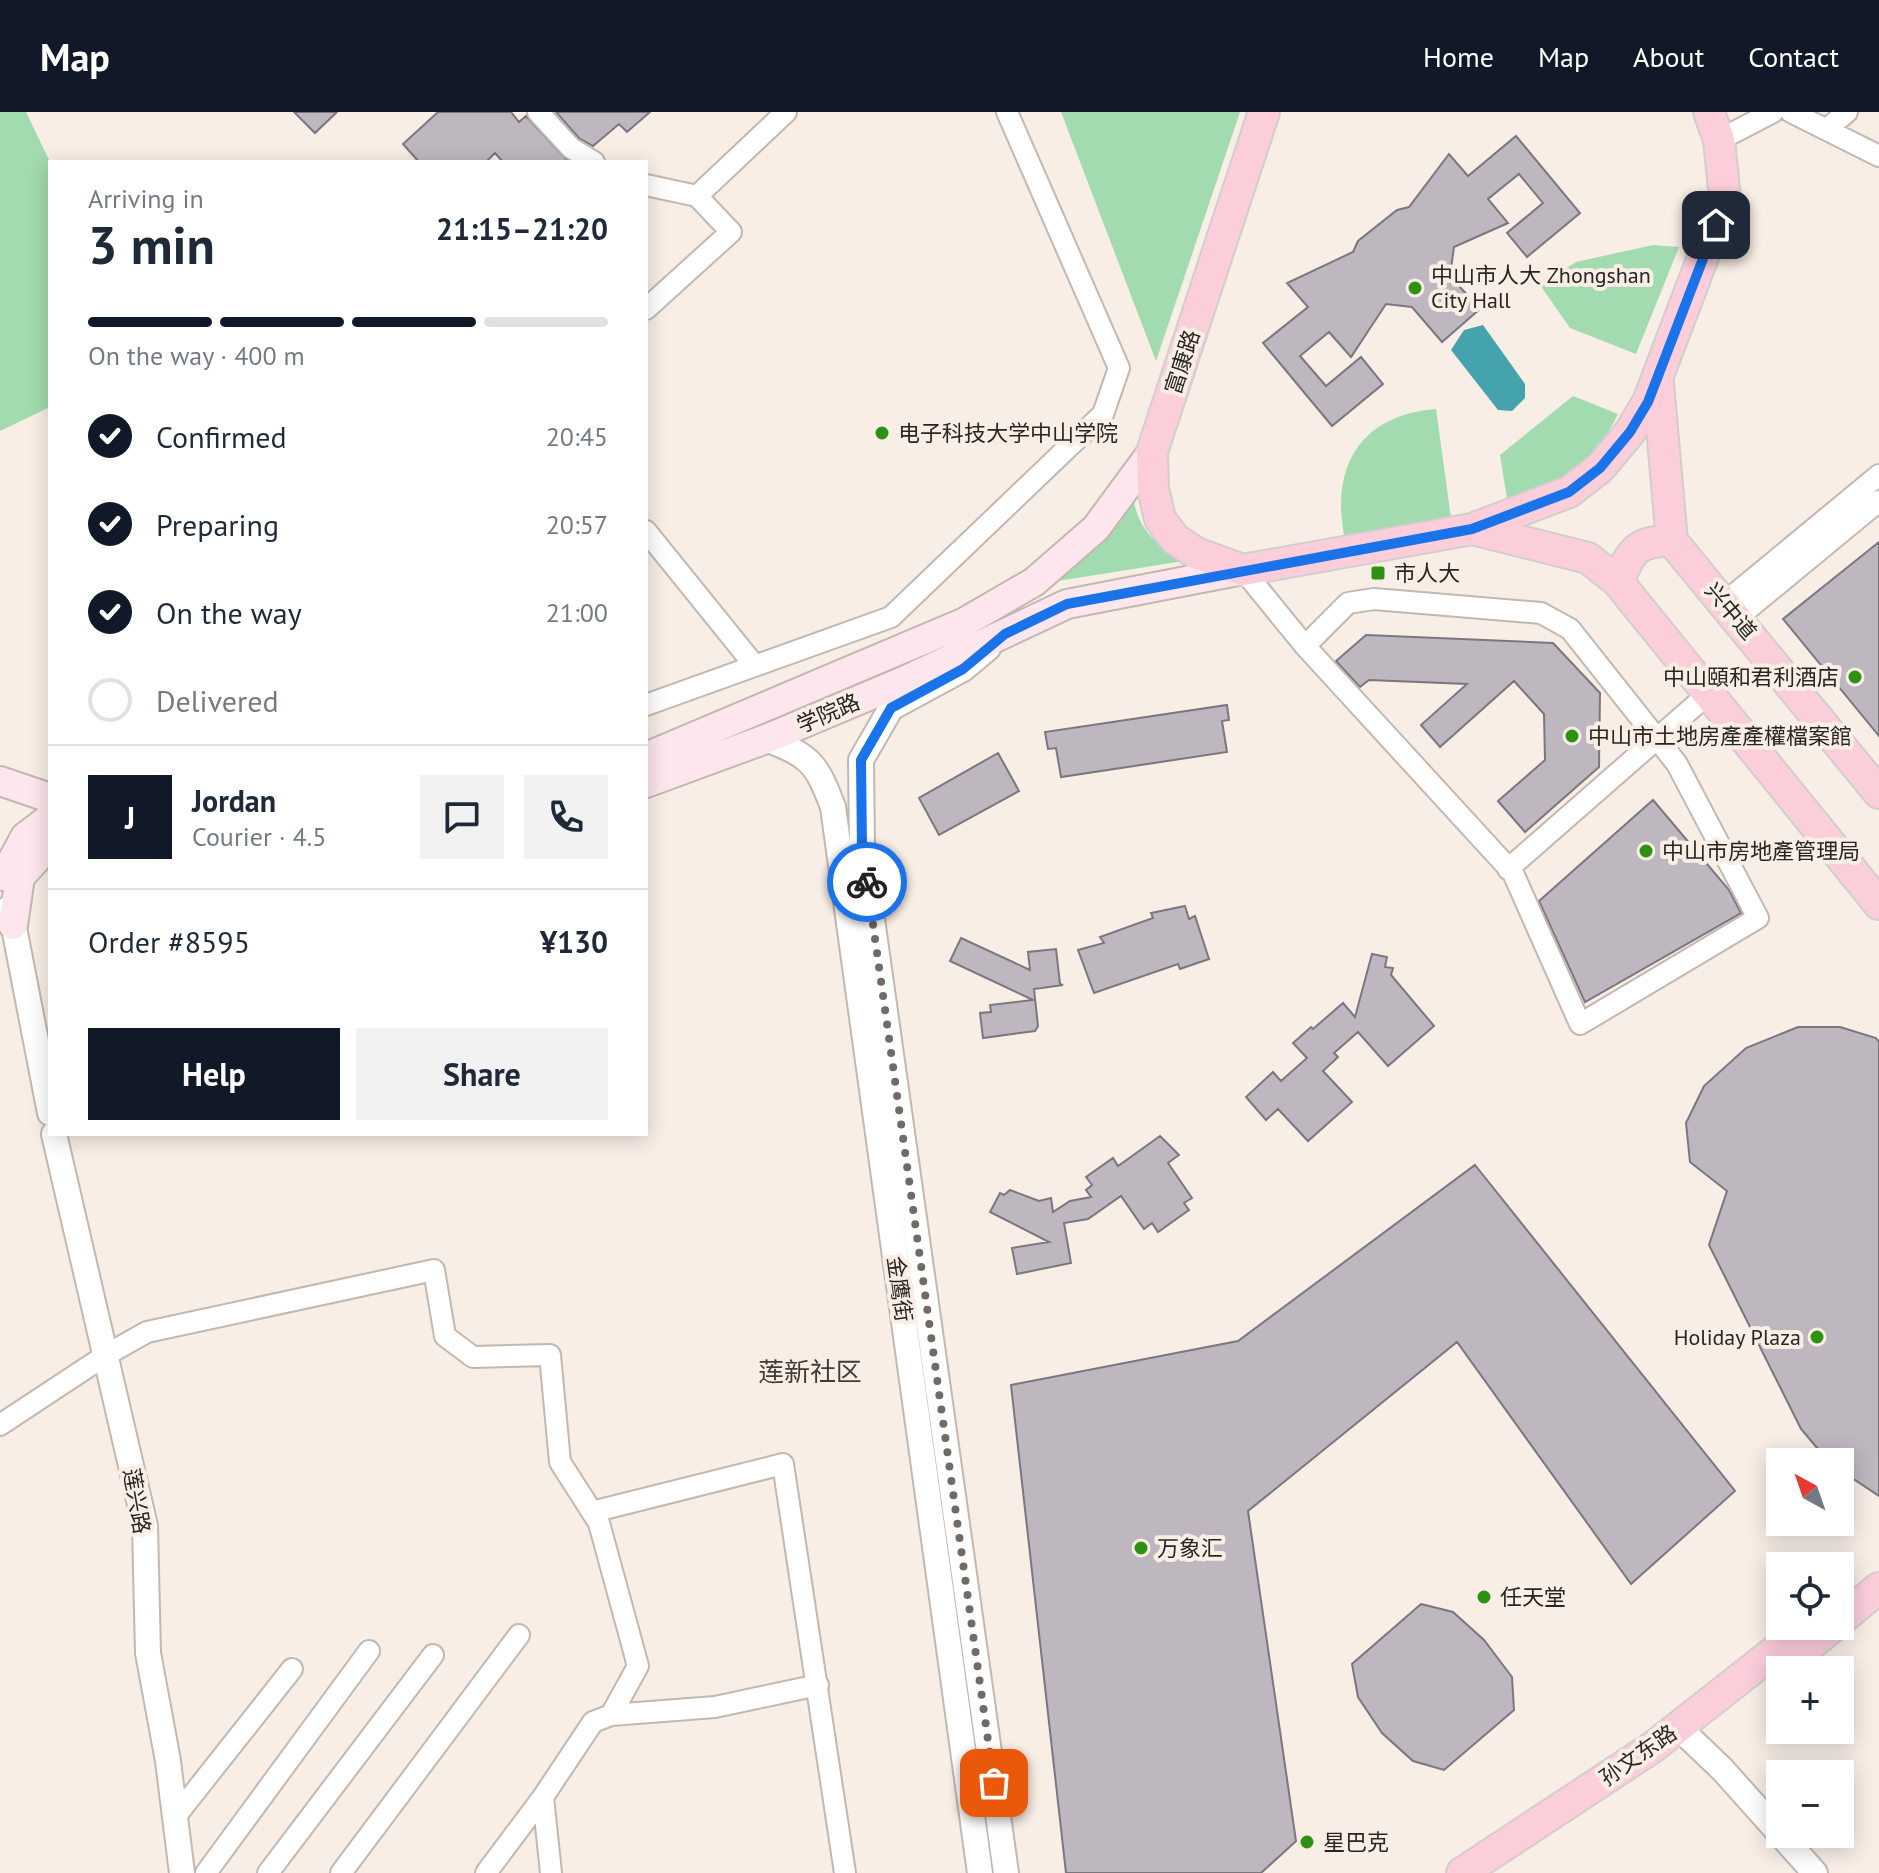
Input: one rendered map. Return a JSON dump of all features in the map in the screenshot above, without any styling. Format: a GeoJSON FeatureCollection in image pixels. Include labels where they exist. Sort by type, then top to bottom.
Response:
{"type":"FeatureCollection","features":[{"type":"Feature","properties":{"kind":"main road","name":"富康路"},"geometry":{"type":"LineString","coordinates":[[1243,570],[1196,553],[1175,539],[1160,519],[1153,488],[1152,452],[1264,112]]}},
{"type":"Feature","properties":{"kind":"main road"},"geometry":{"type":"LineString","coordinates":[[1618,582],[1629,556],[1649,540],[1672,541],[1658,380],[1725,199],[1714,126]]}},
{"type":"Feature","properties":{"kind":"main road","name":"学院路"},"geometry":{"type":"LineString","coordinates":[[648,782],[766,739],[1067,604],[1472,529],[1536,507],[1579,484],[1600,468],[1630,432],[1658,380]]}},
{"type":"Feature","properties":{"kind":"main road","name":"学院路"},"geometry":{"type":"LineString","coordinates":[[648,756],[963,623],[1034,582],[1096,528],[1152,452]]}},
{"type":"Feature","properties":{"kind":"main road"},"geometry":{"type":"LineString","coordinates":[[1472,529],[1588,558],[1618,582],[1879,904]]}},
{"type":"Feature","properties":{"kind":"main road","name":"兴中道"},"geometry":{"type":"LineString","coordinates":[[1672,541],[1879,793]]}},
{"type":"Feature","properties":{"kind":"main road"},"geometry":{"type":"LineString","coordinates":[[0,781],[48,797]]}},
{"type":"Feature","properties":{"kind":"main road"},"geometry":{"type":"LineString","coordinates":[[0,798],[48,815]]}},
{"type":"Feature","properties":{"kind":"main road"},"geometry":{"type":"LineString","coordinates":[[1,870],[25,837],[48,818]]}},
{"type":"Feature","properties":{"kind":"main road"},"geometry":{"type":"LineString","coordinates":[[13,925],[20,877],[48,846]]}},
{"type":"Feature","properties":{"kind":"main road"},"geometry":{"type":"LineString","coordinates":[[1854,1588],[1879,1568]]}},
{"type":"Feature","properties":{"kind":"main road"},"geometry":{"type":"LineString","coordinates":[[1854,1609],[1879,1588]]}},
{"type":"Feature","properties":{"kind":"main road","name":"孙文东路"},"geometry":{"type":"LineString","coordinates":[[1462,1873],[1685,1734],[1791,1640]]}},
{"type":"Feature","properties":{"kind":"main road","name":"孙文东路"},"geometry":{"type":"LineString","coordinates":[[1496,1873],[1814,1640]]}},
{"type":"Feature","properties":{"kind":"street"},"geometry":{"type":"LineString","coordinates":[[538,112],[571,148],[591,160]]}},
{"type":"Feature","properties":{"kind":"street"},"geometry":{"type":"LineString","coordinates":[[697,196],[786,112]]}},
{"type":"Feature","properties":{"kind":"street"},"geometry":{"type":"LineString","coordinates":[[648,704],[891,617],[1103,414],[1119,368],[1007,112]]}},
{"type":"Feature","properties":{"kind":"street"},"geometry":{"type":"LineString","coordinates":[[1714,126],[1773,112]]}},
{"type":"Feature","properties":{"kind":"street"},"geometry":{"type":"LineString","coordinates":[[1791,112],[1879,156]]}},
{"type":"Feature","properties":{"kind":"street"},"geometry":{"type":"LineString","coordinates":[[1827,129],[1847,112]]}},
{"type":"Feature","properties":{"kind":"street"},"geometry":{"type":"LineString","coordinates":[[648,185],[697,196],[731,232],[648,307]]}},
{"type":"Feature","properties":{"kind":"street"},"geometry":{"type":"LineString","coordinates":[[1731,610],[1879,475]]}},
{"type":"Feature","properties":{"kind":"street"},"geometry":{"type":"LineString","coordinates":[[1731,610],[1879,501]]}},
{"type":"Feature","properties":{"kind":"street"},"geometry":{"type":"LineString","coordinates":[[648,533],[755,666]]}},
{"type":"Feature","properties":{"kind":"street"},"geometry":{"type":"LineString","coordinates":[[1243,570],[1305,646],[1508,869],[1580,1024],[1758,918],[1677,764],[1570,629],[1541,613],[1374,599],[1348,603],[1305,646]]}},
{"type":"Feature","properties":{"kind":"street","name":"金鹰街"},"geometry":{"type":"LineString","coordinates":[[1005,634],[963,669],[891,708],[861,760],[862,848],[1006,1873]]}},
{"type":"Feature","properties":{"kind":"street"},"geometry":{"type":"LineString","coordinates":[[1508,869],[1708,694]]}},
{"type":"Feature","properties":{"kind":"street","name":"金鹰街"},"geometry":{"type":"LineString","coordinates":[[766,739],[803,753],[819,770],[833,807],[980,1873]]}},
{"type":"Feature","properties":{"kind":"street"},"geometry":{"type":"LineString","coordinates":[[1,870],[48,1103]]}},
{"type":"Feature","properties":{"kind":"street","name":"莲兴路"},"geometry":{"type":"LineString","coordinates":[[54,1136],[145,1526],[148,1653],[182,1873]]}},
{"type":"Feature","properties":{"kind":"street"},"geometry":{"type":"LineString","coordinates":[[0,1425],[106,1355],[147,1332],[434,1270],[445,1336],[473,1357],[550,1355],[560,1462],[599,1523],[638,1666],[611,1715]]}},
{"type":"Feature","properties":{"kind":"street"},"geometry":{"type":"LineString","coordinates":[[592,1512],[783,1464],[845,1873]]}},
{"type":"Feature","properties":{"kind":"street"},"geometry":{"type":"LineString","coordinates":[[341,1873],[519,1635]]}},
{"type":"Feature","properties":{"kind":"street"},"geometry":{"type":"LineString","coordinates":[[206,1873],[369,1651]]}},
{"type":"Feature","properties":{"kind":"street"},"geometry":{"type":"LineString","coordinates":[[268,1873],[433,1655]]}},
{"type":"Feature","properties":{"kind":"street"},"geometry":{"type":"LineString","coordinates":[[175,1817],[292,1669]]}},
{"type":"Feature","properties":{"kind":"street"},"geometry":{"type":"LineString","coordinates":[[486,1873],[543,1797],[593,1722],[611,1715],[715,1707],[818,1685]]}},
{"type":"Feature","properties":{"kind":"street"},"geometry":{"type":"LineString","coordinates":[[1685,1734],[1815,1873]]}},
{"type":"Feature","properties":{"kind":"street"},"geometry":{"type":"LineString","coordinates":[[543,1797],[551,1873]]}},
{"type":"Feature","properties":{"kind":"green space"},"geometry":{"type":"Polygon","coordinates":[[[0,112],[26,112],[49,160],[48,408],[0,431],[0,112]]]}},
{"type":"Feature","properties":{"kind":"green space"},"geometry":{"type":"Polygon","coordinates":[[[1061,112],[1240,112],[1156,361],[1061,112]]]}},
{"type":"Feature","properties":{"kind":"green space"},"geometry":{"type":"Polygon","coordinates":[[[1653,245],[1679,247],[1636,354],[1570,328],[1540,285],[1576,262],[1653,245]]]}},
{"type":"Feature","properties":{"kind":"green space"},"geometry":{"type":"Polygon","coordinates":[[[1573,396],[1618,414],[1608,432],[1572,471],[1508,505],[1500,455],[1573,396]]]}},
{"type":"Feature","properties":{"kind":"green space"},"geometry":{"type":"Polygon","coordinates":[[[1436,409],[1451,518],[1344,535],[1342,486],[1357,448],[1371,433],[1389,421],[1410,413],[1436,409]]]}},
{"type":"Feature","properties":{"kind":"green space"},"geometry":{"type":"Polygon","coordinates":[[[1133,490],[1138,515],[1150,535],[1167,549],[1190,560],[1045,583],[1133,490]]]}},
{"type":"Feature","properties":{"kind":"water"},"geometry":{"type":"Polygon","coordinates":[[[1483,325],[1525,384],[1525,398],[1512,411],[1498,410],[1451,350],[1464,330],[1483,325]]]}},
{"type":"Feature","properties":{"kind":"building"},"geometry":{"type":"Polygon","coordinates":[[[294,112],[337,112],[315,133],[294,112]]]}},
{"type":"Feature","properties":{"kind":"building"},"geometry":{"type":"Polygon","coordinates":[[[438,112],[511,112],[519,122],[526,116],[567,160],[501,160],[495,153],[488,160],[417,160],[403,144],[438,112]]]}},
{"type":"Feature","properties":{"kind":"building"},"geometry":{"type":"Polygon","coordinates":[[[556,112],[650,112],[627,132],[619,124],[593,146],[579,138],[556,112]]]}},
{"type":"Feature","properties":{"kind":"building"},"geometry":{"type":"Polygon","coordinates":[[[1516,136],[1580,213],[1527,257],[1507,233],[1543,203],[1519,174],[1488,199],[1508,223],[1454,247],[1450,276],[1480,309],[1442,342],[1412,307],[1386,304],[1351,357],[1329,332],[1300,356],[1326,386],[1361,357],[1383,384],[1332,426],[1263,343],[1308,307],[1287,283],[1353,252],[1358,241],[1397,210],[1409,207],[1449,154],[1468,176],[1516,136]]]}},
{"type":"Feature","properties":{"kind":"building","name":"中山頤和君利酒店"},"geometry":{"type":"Polygon","coordinates":[[[1879,542],[1879,736],[1783,619],[1879,542]]]}},
{"type":"Feature","properties":{"kind":"building","name":"中山市土地房產產權檔案館"},"geometry":{"type":"Polygon","coordinates":[[[1366,635],[1553,643],[1600,693],[1599,767],[1525,832],[1498,801],[1545,760],[1544,714],[1514,681],[1440,747],[1421,725],[1467,684],[1369,680],[1360,687],[1336,661],[1366,635]]]}},
{"type":"Feature","properties":{"kind":"building"},"geometry":{"type":"Polygon","coordinates":[[[1227,705],[1229,720],[1222,721],[1227,752],[1061,777],[1056,748],[1048,749],[1045,732],[1227,705]]]}},
{"type":"Feature","properties":{"kind":"building"},"geometry":{"type":"Polygon","coordinates":[[[998,753],[1019,791],[939,835],[919,798],[998,753]]]}},
{"type":"Feature","properties":{"kind":"building","name":"中山市房地產管理局"},"geometry":{"type":"Polygon","coordinates":[[[1653,800],[1729,890],[1741,913],[1585,1002],[1539,901],[1653,800]]]}},
{"type":"Feature","properties":{"kind":"building"},"geometry":{"type":"Polygon","coordinates":[[[1185,906],[1189,919],[1195,916],[1209,959],[1180,969],[1178,964],[1094,993],[1078,950],[1104,943],[1100,937],[1153,918],[1151,913],[1185,906]]]}},
{"type":"Feature","properties":{"kind":"building"},"geometry":{"type":"Polygon","coordinates":[[[961,938],[1030,970],[1028,952],[1056,949],[1060,984],[1063,985],[1034,989],[1038,1026],[1035,1031],[983,1038],[980,1013],[991,1012],[990,1005],[1033,1000],[950,961],[961,938]]]}},
{"type":"Feature","properties":{"kind":"building"},"geometry":{"type":"Polygon","coordinates":[[[1372,954],[1387,957],[1385,967],[1393,968],[1391,975],[1434,1026],[1388,1066],[1358,1032],[1334,1053],[1338,1057],[1323,1071],[1352,1102],[1308,1141],[1278,1109],[1266,1120],[1246,1097],[1273,1072],[1281,1081],[1307,1058],[1293,1043],[1343,1003],[1355,1017],[1372,954]]]}},
{"type":"Feature","properties":{"kind":"building","name":"Holiday Plaza"},"geometry":{"type":"Polygon","coordinates":[[[1798,1027],[1840,1027],[1876,1038],[1879,1042],[1879,1496],[1854,1479],[1854,1448],[1817,1448],[1801,1429],[1709,1245],[1727,1191],[1690,1162],[1686,1123],[1704,1086],[1746,1048],[1798,1027]]]}},
{"type":"Feature","properties":{"kind":"building"},"geometry":{"type":"Polygon","coordinates":[[[1160,1136],[1179,1155],[1168,1163],[1192,1198],[1184,1203],[1189,1210],[1158,1232],[1152,1223],[1144,1229],[1121,1196],[1088,1219],[1064,1223],[1071,1263],[1017,1274],[1012,1248],[1049,1242],[990,1212],[1000,1193],[1004,1195],[1010,1190],[1039,1201],[1051,1198],[1053,1212],[1070,1201],[1091,1197],[1086,1190],[1092,1185],[1086,1177],[1113,1158],[1118,1166],[1160,1136]]]}},
{"type":"Feature","properties":{"kind":"building","name":"万象汇"},"geometry":{"type":"Polygon","coordinates":[[[1475,1165],[1735,1491],[1631,1584],[1457,1342],[1248,1511],[1296,1841],[1261,1873],[1066,1873],[1011,1385],[1238,1341],[1475,1165]]]}},
{"type":"Feature","properties":{"kind":"building"},"geometry":{"type":"Polygon","coordinates":[[[1421,1604],[1453,1612],[1484,1640],[1512,1677],[1514,1710],[1444,1770],[1413,1761],[1382,1733],[1358,1697],[1352,1664],[1421,1604]]]}},
{"type":"Feature","properties":{"kind":"way so far"},"geometry":{"type":"LineString","coordinates":[[867,882],[994,1783]]}},
{"type":"Feature","properties":{"kind":"place","name":"中山市人大 Zhongshan City Hall"},"geometry":{"type":"Point","coordinates":[1415,288]}},
{"type":"Feature","properties":{"kind":"place","name":"电子科技大学中山学院"},"geometry":{"type":"Point","coordinates":[882,433]}},
{"type":"Feature","properties":{"kind":"place","name":"市人大"},"geometry":{"type":"Point","coordinates":[1378,573]}},
{"type":"Feature","properties":{"kind":"place","name":"中山頤和君利酒店"},"geometry":{"type":"Point","coordinates":[1855,677]}},
{"type":"Feature","properties":{"kind":"place","name":"中山市土地房產產權檔案館"},"geometry":{"type":"Point","coordinates":[1572,736]}},
{"type":"Feature","properties":{"kind":"place","name":"中山市房地產管理局"},"geometry":{"type":"Point","coordinates":[1646,851]}},
{"type":"Feature","properties":{"kind":"place","name":"Holiday Plaza"},"geometry":{"type":"Point","coordinates":[1817,1337]}},
{"type":"Feature","properties":{"kind":"place","name":"万象汇"},"geometry":{"type":"Point","coordinates":[1141,1548]}},
{"type":"Feature","properties":{"kind":"place","name":"任天堂"},"geometry":{"type":"Point","coordinates":[1484,1597]}},
{"type":"Feature","properties":{"kind":"place","name":"星巴克"},"geometry":{"type":"Point","coordinates":[1307,1842]}},
{"type":"Feature","properties":{"kind":"district","name":"莲新社区"},"geometry":{"type":"Point","coordinates":[810,1371]}},
{"type":"Feature","properties":{"kind":"route"},"geometry":{"type":"LineString","coordinates":[[867,882],[862,848],[861,760],[891,708],[963,669],[1005,634],[1067,604],[1472,529],[1569,492],[1600,468],[1630,432],[1648,402],[1716,225]]}}]}
